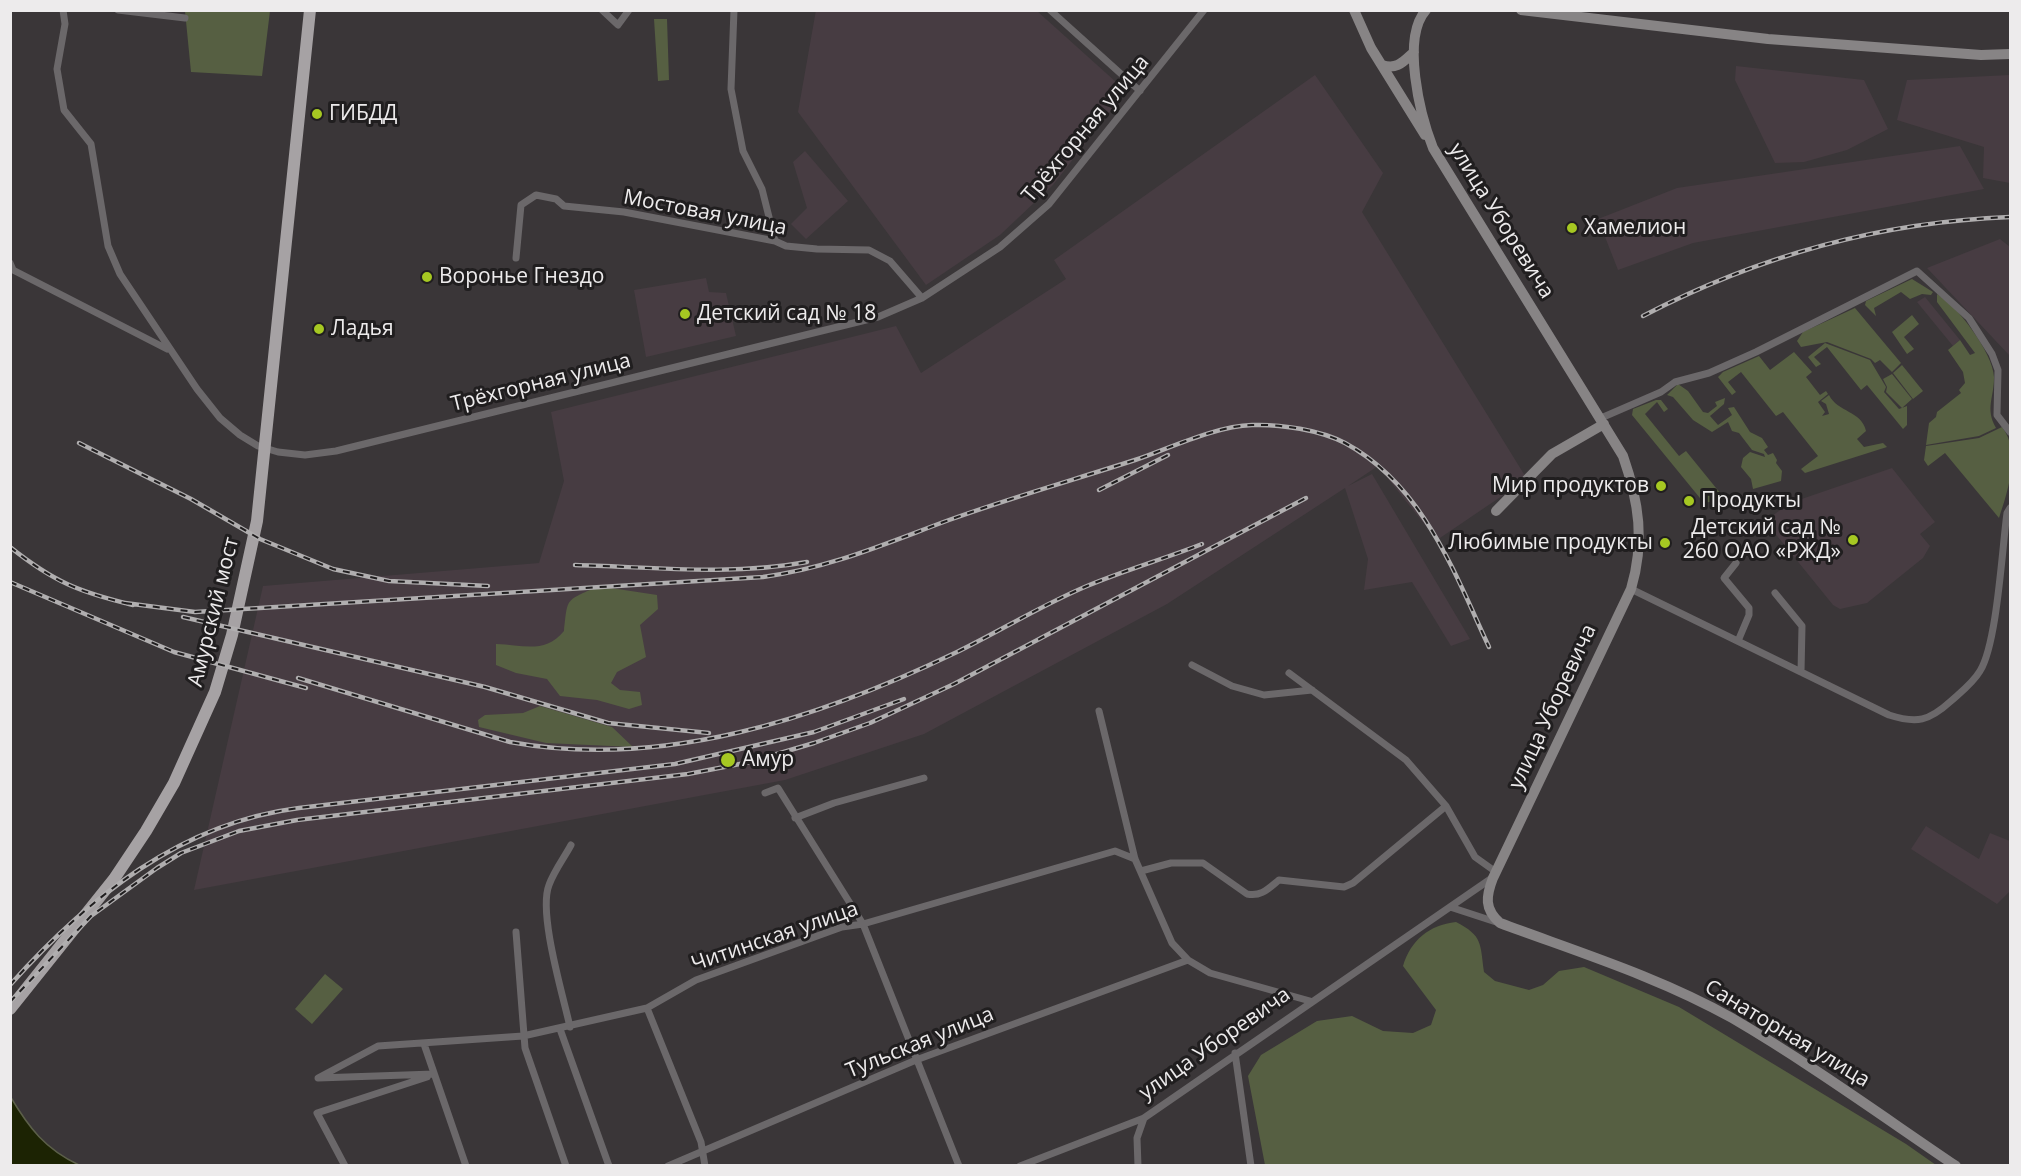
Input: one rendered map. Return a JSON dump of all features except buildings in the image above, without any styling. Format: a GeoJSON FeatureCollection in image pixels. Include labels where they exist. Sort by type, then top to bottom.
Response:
{"type":"FeatureCollection","features":[{"type":"Feature","properties":{"kind":"highway","name":"Амурский мост"},"geometry":{"type":"LineString","coordinates":[[10,1009],[114,879],[146,831],[174,783],[215,692],[235,625],[257,521],[310,10]]}},
{"type":"Feature","properties":{"kind":"main road"},"geometry":{"type":"LineString","coordinates":[[1354,10],[1382,65],[1433,148]]}},
{"type":"Feature","properties":{"kind":"main road","name":"улица Уборевича"},"geometry":{"type":"LineString","coordinates":[[1426,10],[1418,19],[1415,30],[1414,70],[1427,133],[1433,148],[1623,456],[1639,515],[1640,550],[1631,588],[1494,875]]}},
{"type":"Feature","properties":{"kind":"main road"},"geometry":{"type":"LineString","coordinates":[[1521,10],[1780,40],[1981,55],[2010,54]]}},
{"type":"Feature","properties":{"kind":"main road"},"geometry":{"type":"LineString","coordinates":[[1382,65],[1391,68],[1402,64],[1414,51]]}},
{"type":"Feature","properties":{"kind":"main road"},"geometry":{"type":"LineString","coordinates":[[1496,511],[1552,454],[1603,421]]}},
{"type":"Feature","properties":{"kind":"main road"},"geometry":{"type":"LineString","coordinates":[[1494,875],[1487,891],[1487,904],[1491,915],[1500,923]]}},
{"type":"Feature","properties":{"kind":"main road","name":"Санаторная улица"},"geometry":{"type":"LineString","coordinates":[[1500,923],[1644,976],[1731,1018],[1809,1066],[1956,1166]]}},
{"type":"Feature","properties":{"kind":"street","name":"Трёхгорная улица"},"geometry":{"type":"LineString","coordinates":[[63,10],[65,24],[57,69],[64,110],[91,144],[112,256],[169,350],[220,418],[240,435],[258,446],[278,452],[305,455],[336,451],[878,317],[922,298],[1000,247],[1049,204],[1204,10]]}},
{"type":"Feature","properties":{"kind":"street"},"geometry":{"type":"LineString","coordinates":[[118,10],[185,18]]}},
{"type":"Feature","properties":{"kind":"street"},"geometry":{"type":"LineString","coordinates":[[602,10],[618,25],[629,10]]}},
{"type":"Feature","properties":{"kind":"street"},"geometry":{"type":"LineString","coordinates":[[734,10],[731,89],[743,151],[762,189],[775,241]]}},
{"type":"Feature","properties":{"kind":"street"},"geometry":{"type":"LineString","coordinates":[[1050,10],[1140,91]]}},
{"type":"Feature","properties":{"kind":"street","name":"Мостовая улица"},"geometry":{"type":"LineString","coordinates":[[516,258],[521,205],[537,195],[556,198],[564,206],[624,212],[775,241],[786,246],[869,250],[890,261],[922,298]]}},
{"type":"Feature","properties":{"kind":"street"},"geometry":{"type":"LineString","coordinates":[[10,263],[13,270],[169,350]]}},
{"type":"Feature","properties":{"kind":"street"},"geometry":{"type":"LineString","coordinates":[[1603,421],[1661,392],[1675,382],[1709,373],[1756,352],[1917,271],[1969,318],[1992,354],[1998,370],[1997,415],[2010,432]]}},
{"type":"Feature","properties":{"kind":"street"},"geometry":{"type":"LineString","coordinates":[[1631,588],[1801,672],[1908,721],[1923,720],[1940,712],[1980,671],[1989,649],[2007,513],[2010,507]]}},
{"type":"Feature","properties":{"kind":"street"},"geometry":{"type":"LineString","coordinates":[[1736,563],[1724,578],[1749,608],[1749,615],[1738,641]]}},
{"type":"Feature","properties":{"kind":"street"},"geometry":{"type":"LineString","coordinates":[[1775,593],[1802,626],[1801,672]]}},
{"type":"Feature","properties":{"kind":"street"},"geometry":{"type":"LineString","coordinates":[[1192,665],[1232,686],[1264,695],[1312,690]]}},
{"type":"Feature","properties":{"kind":"street"},"geometry":{"type":"LineString","coordinates":[[1289,673],[1406,760],[1446,806],[1476,857],[1494,875]]}},
{"type":"Feature","properties":{"kind":"street"},"geometry":{"type":"LineString","coordinates":[[1099,711],[1135,859],[1164,930],[1172,943],[1188,960],[1210,973],[1310,1001]]}},
{"type":"Feature","properties":{"kind":"street"},"geometry":{"type":"LineString","coordinates":[[795,818],[834,803],[924,778]]}},
{"type":"Feature","properties":{"kind":"street"},"geometry":{"type":"LineString","coordinates":[[765,794],[778,788],[863,924],[959,1166]]}},
{"type":"Feature","properties":{"kind":"street"},"geometry":{"type":"LineString","coordinates":[[1141,871],[1171,863],[1203,863],[1247,894],[1254,896],[1260,895],[1279,880],[1344,886],[1353,883],[1446,806]]}},
{"type":"Feature","properties":{"kind":"street"},"geometry":{"type":"LineString","coordinates":[[570,1027],[552,948],[546,900],[548,886],[571,844]]}},
{"type":"Feature","properties":{"kind":"street","name":"Читинская улица"},"geometry":{"type":"LineString","coordinates":[[434,1074],[318,1078],[378,1046],[523,1036],[647,1008],[696,980],[842,927],[863,924],[1115,851],[1135,859]]}},
{"type":"Feature","properties":{"kind":"street","name":"улица Уборевича"},"geometry":{"type":"LineString","coordinates":[[1020,1166],[1144,1118],[1494,875]]}},
{"type":"Feature","properties":{"kind":"street"},"geometry":{"type":"LineString","coordinates":[[1450,907],[1500,923]]}},
{"type":"Feature","properties":{"kind":"street"},"geometry":{"type":"LineString","coordinates":[[516,932],[523,1036],[566,1166]]}},
{"type":"Feature","properties":{"kind":"street","name":"Тульская улица"},"geometry":{"type":"LineString","coordinates":[[668,1166],[916,1060],[1188,960]]}},
{"type":"Feature","properties":{"kind":"street"},"geometry":{"type":"LineString","coordinates":[[647,1008],[701,1142],[705,1166]]}},
{"type":"Feature","properties":{"kind":"street"},"geometry":{"type":"LineString","coordinates":[[560,1029],[609,1166]]}},
{"type":"Feature","properties":{"kind":"street"},"geometry":{"type":"LineString","coordinates":[[424,1044],[466,1166]]}},
{"type":"Feature","properties":{"kind":"street"},"geometry":{"type":"LineString","coordinates":[[1235,1053],[1251,1166]]}},
{"type":"Feature","properties":{"kind":"street"},"geometry":{"type":"LineString","coordinates":[[345,1166],[317,1113],[434,1074]]}},
{"type":"Feature","properties":{"kind":"street"},"geometry":{"type":"LineString","coordinates":[[1138,1166],[1137,1138],[1144,1118]]}},
{"type":"Feature","properties":{"kind":"shaded area"},"geometry":{"type":"Polygon","coordinates":[[[816,10],[1037,11],[1126,91],[1053,185],[1000,235],[926,285],[798,112],[816,10]]]}},
{"type":"Feature","properties":{"kind":"shaded area"},"geometry":{"type":"Polygon","coordinates":[[[185,11],[270,11],[262,76],[191,72],[185,11]]]}},
{"type":"Feature","properties":{"kind":"shaded area"},"geometry":{"type":"Polygon","coordinates":[[[654,19],[667,19],[669,80],[658,81],[654,19]]]}},
{"type":"Feature","properties":{"kind":"shaded area"},"geometry":{"type":"Polygon","coordinates":[[[1736,66],[1864,80],[1888,129],[1847,150],[1804,162],[1775,163],[1735,80],[1736,66]]]}},
{"type":"Feature","properties":{"kind":"shaded area"},"geometry":{"type":"Polygon","coordinates":[[[1315,75],[1383,173],[1362,212],[1527,479],[1437,540],[1378,466],[1348,486],[1372,474],[1470,639],[1451,646],[1412,582],[1364,590],[1368,559],[1345,488],[1167,604],[924,734],[785,780],[194,890],[263,586],[539,563],[564,481],[551,412],[896,326],[921,373],[1066,279],[1054,260],[1315,75]]]}},
{"type":"Feature","properties":{"kind":"shaded area"},"geometry":{"type":"Polygon","coordinates":[[[2010,75],[2010,183],[1983,178],[1984,147],[1897,120],[1907,80],[2010,75]]]}},
{"type":"Feature","properties":{"kind":"shaded area"},"geometry":{"type":"Polygon","coordinates":[[[1960,146],[1984,189],[1693,243],[1618,270],[1598,219],[1677,188],[1960,146]]]}},
{"type":"Feature","properties":{"kind":"shaded area"},"geometry":{"type":"Polygon","coordinates":[[[805,151],[848,201],[806,239],[791,224],[807,208],[793,162],[805,151]]]}},
{"type":"Feature","properties":{"kind":"shaded area"},"geometry":{"type":"Polygon","coordinates":[[[2000,239],[2010,247],[2010,356],[1927,268],[2000,239]]]}},
{"type":"Feature","properties":{"kind":"shaded area","name":"Детский сад № 18"},"geometry":{"type":"Polygon","coordinates":[[[706,278],[709,292],[726,293],[736,336],[646,357],[634,290],[706,278]]]}},
{"type":"Feature","properties":{"kind":"shaded area"},"geometry":{"type":"Polygon","coordinates":[[[1912,279],[1933,292],[1931,295],[1922,294],[1910,299],[1901,292],[1874,308],[1876,316],[1865,305],[1866,301],[1912,279]]]}},
{"type":"Feature","properties":{"kind":"shaded area"},"geometry":{"type":"Polygon","coordinates":[[[1937,294],[1964,319],[1987,355],[1994,377],[1991,415],[1996,428],[1979,436],[1926,445],[1929,423],[1936,417],[1937,412],[1961,393],[1959,390],[1965,383],[1963,372],[1948,350],[1960,340],[1970,355],[1975,353],[1937,302],[1937,294]]]}},
{"type":"Feature","properties":{"kind":"shaded area"},"geometry":{"type":"Polygon","coordinates":[[[1925,297],[1960,340],[1953,346],[1917,302],[1925,297]]]}},
{"type":"Feature","properties":{"kind":"shaded area"},"geometry":{"type":"Polygon","coordinates":[[[1855,308],[1901,363],[1892,372],[1880,360],[1875,363],[1871,359],[1827,342],[1801,347],[1797,341],[1803,332],[1855,308]]]}},
{"type":"Feature","properties":{"kind":"shaded area"},"geometry":{"type":"Polygon","coordinates":[[[1912,315],[1919,324],[1904,337],[1914,349],[1907,354],[1892,332],[1912,315]]]}},
{"type":"Feature","properties":{"kind":"shaded area"},"geometry":{"type":"Polygon","coordinates":[[[1825,343],[1870,360],[1886,387],[1884,392],[1899,409],[1907,406],[1907,425],[1903,429],[1867,385],[1861,390],[1827,347],[1814,357],[1821,364],[1816,367],[1808,357],[1825,343]]]}},
{"type":"Feature","properties":{"kind":"shaded area"},"geometry":{"type":"Polygon","coordinates":[[[1794,352],[1812,372],[1806,377],[1820,395],[1826,391],[1828,394],[1818,402],[1825,412],[1822,416],[1829,414],[1826,404],[1821,401],[1829,395],[1833,401],[1863,424],[1866,431],[1857,439],[1864,447],[1883,443],[1887,447],[1805,473],[1801,469],[1818,456],[1783,412],[1776,416],[1741,372],[1728,382],[1736,392],[1732,395],[1718,377],[1723,372],[1759,356],[1770,370],[1794,352]]]}},
{"type":"Feature","properties":{"kind":"shaded area"},"geometry":{"type":"Polygon","coordinates":[[[1902,365],[1923,391],[1913,399],[1893,373],[1902,365]]]}},
{"type":"Feature","properties":{"kind":"shaded area"},"geometry":{"type":"Polygon","coordinates":[[[1892,374],[1912,399],[1902,408],[1886,392],[1887,387],[1883,379],[1892,374]]]}},
{"type":"Feature","properties":{"kind":"shaded area"},"geometry":{"type":"Polygon","coordinates":[[[1678,384],[1688,391],[1703,412],[1708,413],[1717,406],[1715,402],[1725,398],[1724,404],[1710,416],[1718,425],[1732,415],[1728,408],[1734,407],[1750,432],[1762,438],[1768,447],[1764,450],[1768,455],[1773,453],[1782,471],[1781,481],[1753,489],[1751,479],[1741,467],[1743,458],[1750,452],[1765,457],[1764,454],[1752,450],[1739,433],[1732,431],[1728,422],[1712,432],[1693,420],[1673,397],[1667,395],[1678,384]]]}},
{"type":"Feature","properties":{"kind":"shaded area"},"geometry":{"type":"Polygon","coordinates":[[[1661,400],[1668,409],[1664,412],[1657,402],[1645,414],[1679,456],[1686,451],[1725,499],[1704,503],[1632,415],[1633,409],[1661,400]]]}},
{"type":"Feature","properties":{"kind":"shaded area"},"geometry":{"type":"Polygon","coordinates":[[[2002,427],[2008,437],[2012,459],[2009,484],[1999,518],[1945,453],[1928,466],[1924,460],[1926,446],[1979,438],[2002,427]]]}},
{"type":"Feature","properties":{"kind":"shaded area","name":"Детский сад № 260 ОАО «РЖД»"},"geometry":{"type":"Polygon","coordinates":[[[1892,468],[1935,522],[1920,534],[1930,546],[1923,558],[1867,603],[1840,609],[1833,605],[1765,521],[1790,503],[1892,468]]]}},
{"type":"Feature","properties":{"kind":"shaded area"},"geometry":{"type":"Polygon","coordinates":[[[598,586],[657,595],[658,609],[640,625],[646,657],[617,672],[611,683],[620,690],[640,692],[642,705],[629,709],[597,700],[560,696],[547,679],[516,673],[496,665],[496,644],[533,646],[549,643],[564,631],[566,611],[570,601],[598,586]]]}},
{"type":"Feature","properties":{"kind":"shaded area"},"geometry":{"type":"Polygon","coordinates":[[[540,706],[612,727],[633,747],[546,743],[479,727],[478,720],[485,715],[523,713],[540,706]]]}},
{"type":"Feature","properties":{"kind":"shaded area"},"geometry":{"type":"Polygon","coordinates":[[[1926,826],[1979,859],[1990,833],[2010,841],[2010,891],[1997,904],[1911,849],[1926,826]]]}},
{"type":"Feature","properties":{"kind":"shaded area"},"geometry":{"type":"Polygon","coordinates":[[[1456,922],[1476,936],[1481,947],[1484,972],[1495,981],[1529,990],[1543,985],[1559,971],[1584,967],[1679,1007],[1906,1144],[1936,1165],[1265,1165],[1248,1076],[1261,1055],[1317,1021],[1352,1016],[1383,1031],[1413,1033],[1431,1025],[1436,1010],[1403,966],[1406,957],[1422,935],[1437,926],[1456,922]]]}},
{"type":"Feature","properties":{"kind":"shaded area"},"geometry":{"type":"Polygon","coordinates":[[[325,974],[343,989],[312,1024],[295,1009],[325,974]]]}},
{"type":"Feature","properties":{"kind":"shaded area"},"geometry":{"type":"Polygon","coordinates":[[[10,1096],[24,1118],[47,1145],[79,1165],[11,1165],[10,1096]]]}},
{"type":"Feature","properties":{"kind":"railway"},"geometry":{"type":"LineString","coordinates":[[1643,316],[1731,276],[1821,246],[1914,226],[2010,217]]}},
{"type":"Feature","properties":{"kind":"railway"},"geometry":{"type":"LineString","coordinates":[[125,603],[195,612],[763,577],[788,573],[858,554],[972,512],[1135,460],[1208,433],[1238,426],[1263,425],[1300,429],[1335,438],[1372,461],[1395,482],[1416,506],[1449,561],[1489,647]]}},
{"type":"Feature","properties":{"kind":"railway"},"geometry":{"type":"LineString","coordinates":[[79,443],[191,499],[260,539],[333,569],[389,581],[488,586]]}},
{"type":"Feature","properties":{"kind":"railway"},"geometry":{"type":"LineString","coordinates":[[1099,490],[1168,455]]}},
{"type":"Feature","properties":{"kind":"railway"},"geometry":{"type":"LineString","coordinates":[[10,1002],[91,916],[181,853],[239,831],[297,820],[688,774],[750,762],[814,743],[870,723],[954,684],[1306,498]]}},
{"type":"Feature","properties":{"kind":"railway"},"geometry":{"type":"LineString","coordinates":[[298,678],[510,742],[568,749],[625,749],[683,743],[740,732],[796,717],[851,698],[957,652],[1087,586],[1202,544]]}},
{"type":"Feature","properties":{"kind":"railway"},"geometry":{"type":"LineString","coordinates":[[10,547],[40,569],[68,584],[133,605]]}},
{"type":"Feature","properties":{"kind":"railway"},"geometry":{"type":"LineString","coordinates":[[575,565],[720,570],[807,562]]}},
{"type":"Feature","properties":{"kind":"railway"},"geometry":{"type":"LineString","coordinates":[[10,582],[174,652],[306,688]]}},
{"type":"Feature","properties":{"kind":"railway"},"geometry":{"type":"LineString","coordinates":[[183,617],[485,687],[608,723],[709,733]]}},
{"type":"Feature","properties":{"kind":"railway"},"geometry":{"type":"LineString","coordinates":[[10,985],[71,923],[139,870],[176,848],[215,830],[256,816],[299,808],[675,764],[814,732],[904,699]]}},
{"type":"Feature","properties":{"kind":"place","name":"ГИБДД"},"geometry":{"type":"Point","coordinates":[317,114]}},
{"type":"Feature","properties":{"kind":"place","name":"Хамелион"},"geometry":{"type":"Point","coordinates":[1572,228]}},
{"type":"Feature","properties":{"kind":"place","name":"Воронье Гнездо"},"geometry":{"type":"Point","coordinates":[427,277]}},
{"type":"Feature","properties":{"kind":"place","name":"Детский сад № 18"},"geometry":{"type":"Point","coordinates":[685,314]}},
{"type":"Feature","properties":{"kind":"place","name":"Ладья"},"geometry":{"type":"Point","coordinates":[319,329]}},
{"type":"Feature","properties":{"kind":"place","name":"Мир продуктов"},"geometry":{"type":"Point","coordinates":[1661,486]}},
{"type":"Feature","properties":{"kind":"place","name":"Продукты"},"geometry":{"type":"Point","coordinates":[1689,501]}},
{"type":"Feature","properties":{"kind":"place","name":"Детский сад № 260 ОАО «РЖД»"},"geometry":{"type":"Point","coordinates":[1853,540]}},
{"type":"Feature","properties":{"kind":"place","name":"Любимые продукты"},"geometry":{"type":"Point","coordinates":[1665,543]}},
{"type":"Feature","properties":{"kind":"place","name":"Амур"},"geometry":{"type":"Point","coordinates":[728,760]}}]}
